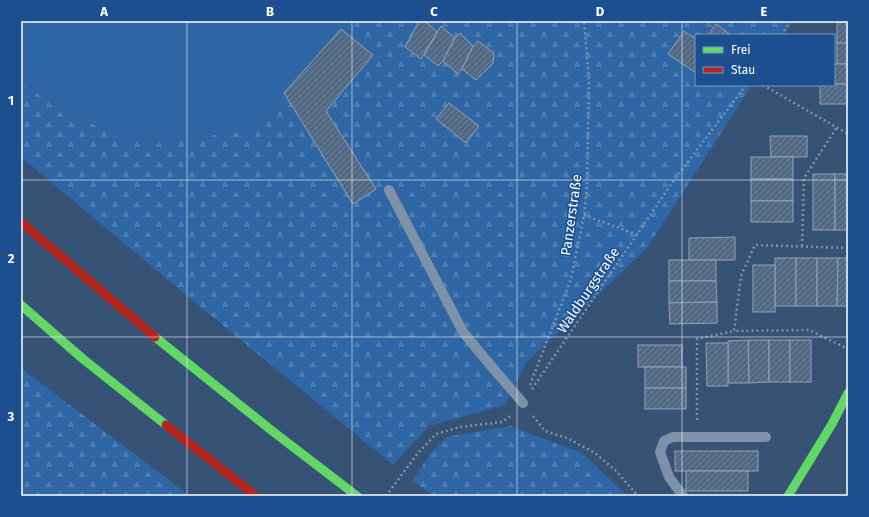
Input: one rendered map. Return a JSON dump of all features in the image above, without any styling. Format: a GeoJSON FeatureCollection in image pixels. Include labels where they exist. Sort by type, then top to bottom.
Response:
{"type":"FeatureCollection","features":[{"type":"Feature","properties":{"kind":"main road"},"geometry":{"type":"LineString","coordinates":[[21,222],[95,287],[188,364],[308,460],[357,496]]}},
{"type":"Feature","properties":{"kind":"main road"},"geometry":{"type":"LineString","coordinates":[[21,305],[83,359],[256,496]]}},
{"type":"Feature","properties":{"kind":"main road"},"geometry":{"type":"LineString","coordinates":[[788,496],[832,424],[848,393]]}},
{"type":"Feature","properties":{"kind":"lane"},"geometry":{"type":"LineString","coordinates":[[389,190],[463,332],[523,403]]}},
{"type":"Feature","properties":{"kind":"lane"},"geometry":{"type":"LineString","coordinates":[[683,496],[668,477],[660,452],[664,441],[673,437],[766,437]]}},
{"type":"Feature","properties":{"kind":"path","name":"Panzerstraße"},"geometry":{"type":"LineString","coordinates":[[523,403],[571,279],[584,215],[587,186],[589,81],[584,21]]}},
{"type":"Feature","properties":{"kind":"path"},"geometry":{"type":"LineString","coordinates":[[782,34],[791,21]]}},
{"type":"Feature","properties":{"kind":"path","name":"Waldburgstraße"},"geometry":{"type":"LineString","coordinates":[[386,496],[414,458],[436,434],[460,427],[502,422],[517,412],[672,183],[745,86]]}},
{"type":"Feature","properties":{"kind":"path"},"geometry":{"type":"LineString","coordinates":[[765,86],[848,134]]}},
{"type":"Feature","properties":{"kind":"path"},"geometry":{"type":"LineString","coordinates":[[802,246],[804,178],[837,127]]}},
{"type":"Feature","properties":{"kind":"path"},"geometry":{"type":"LineString","coordinates":[[584,215],[638,235]]}},
{"type":"Feature","properties":{"kind":"path"},"geometry":{"type":"LineString","coordinates":[[734,331],[741,276],[755,245],[848,248]]}},
{"type":"Feature","properties":{"kind":"path"},"geometry":{"type":"LineString","coordinates":[[697,427],[697,339],[734,331],[808,330],[848,349]]}},
{"type":"Feature","properties":{"kind":"path"},"geometry":{"type":"LineString","coordinates":[[523,403],[545,431],[567,438],[595,453],[615,470],[638,496]]}},
{"type":"Feature","properties":{"kind":"green space"},"geometry":{"type":"Polygon","coordinates":[[[21,21],[358,21],[248,131],[190,138],[130,140],[68,114],[21,83],[21,21]]]}},
{"type":"Feature","properties":{"kind":"green space"},"geometry":{"type":"Polygon","coordinates":[[[358,21],[793,21],[785,34],[695,34],[695,86],[751,86],[647,248],[526,363],[505,405],[429,426],[393,465],[187,296],[21,157],[21,83],[68,114],[130,140],[190,138],[248,131],[358,21]]]}},
{"type":"Feature","properties":{"kind":"green space"},"geometry":{"type":"Polygon","coordinates":[[[21,368],[190,496],[21,496],[21,368]]]}},
{"type":"Feature","properties":{"kind":"green space"},"geometry":{"type":"Polygon","coordinates":[[[510,426],[582,453],[628,496],[434,496],[412,481],[431,453],[446,437],[510,426]]]}},
{"type":"Feature","properties":{"kind":"building"},"geometry":{"type":"Polygon","coordinates":[[[425,21],[437,32],[421,59],[405,47],[418,23],[425,21]]]}},
{"type":"Feature","properties":{"kind":"building"},"geometry":{"type":"Polygon","coordinates":[[[837,22],[848,22],[848,43],[837,43],[837,22]]]}},
{"type":"Feature","properties":{"kind":"building"},"geometry":{"type":"Polygon","coordinates":[[[716,24],[730,34],[709,34],[716,24]]]}},
{"type":"Feature","properties":{"kind":"building"},"geometry":{"type":"Polygon","coordinates":[[[441,26],[455,38],[443,61],[438,66],[424,55],[441,26]]]}},
{"type":"Feature","properties":{"kind":"building"},"geometry":{"type":"Polygon","coordinates":[[[341,29],[373,55],[326,111],[376,189],[353,204],[284,93],[341,29]]]}},
{"type":"Feature","properties":{"kind":"building"},"geometry":{"type":"Polygon","coordinates":[[[684,31],[695,38],[695,72],[668,54],[684,31]]]}},
{"type":"Feature","properties":{"kind":"building"},"geometry":{"type":"Polygon","coordinates":[[[460,33],[473,46],[458,74],[443,61],[455,38],[460,33]]]}},
{"type":"Feature","properties":{"kind":"building"},"geometry":{"type":"Polygon","coordinates":[[[478,41],[494,53],[493,63],[476,80],[462,69],[473,46],[478,41]]]}},
{"type":"Feature","properties":{"kind":"building"},"geometry":{"type":"Polygon","coordinates":[[[837,43],[848,43],[848,64],[837,64],[837,43]]]}},
{"type":"Feature","properties":{"kind":"building"},"geometry":{"type":"Polygon","coordinates":[[[835,64],[848,64],[848,84],[835,84],[835,64]]]}},
{"type":"Feature","properties":{"kind":"building"},"geometry":{"type":"Polygon","coordinates":[[[848,84],[848,104],[820,104],[820,86],[848,84]]]}},
{"type":"Feature","properties":{"kind":"building"},"geometry":{"type":"Polygon","coordinates":[[[449,103],[479,126],[466,143],[436,119],[449,103]]]}},
{"type":"Feature","properties":{"kind":"building"},"geometry":{"type":"Polygon","coordinates":[[[770,136],[807,136],[807,157],[771,157],[770,136]]]}},
{"type":"Feature","properties":{"kind":"building"},"geometry":{"type":"Polygon","coordinates":[[[751,157],[793,157],[793,179],[751,179],[751,157]]]}},
{"type":"Feature","properties":{"kind":"building"},"geometry":{"type":"Polygon","coordinates":[[[813,174],[835,174],[835,230],[813,230],[813,174]]]}},
{"type":"Feature","properties":{"kind":"building"},"geometry":{"type":"Polygon","coordinates":[[[835,174],[848,174],[848,230],[835,230],[835,174]]]}},
{"type":"Feature","properties":{"kind":"building"},"geometry":{"type":"Polygon","coordinates":[[[751,179],[793,179],[793,201],[751,201],[751,179]]]}},
{"type":"Feature","properties":{"kind":"building"},"geometry":{"type":"Polygon","coordinates":[[[751,201],[793,201],[793,222],[751,222],[751,201]]]}},
{"type":"Feature","properties":{"kind":"building"},"geometry":{"type":"Polygon","coordinates":[[[735,237],[735,260],[689,260],[689,238],[735,237]]]}},
{"type":"Feature","properties":{"kind":"building"},"geometry":{"type":"Polygon","coordinates":[[[775,258],[796,258],[796,306],[775,306],[775,258]]]}},
{"type":"Feature","properties":{"kind":"building"},"geometry":{"type":"Polygon","coordinates":[[[796,258],[817,258],[817,306],[796,306],[796,258]]]}},
{"type":"Feature","properties":{"kind":"building"},"geometry":{"type":"Polygon","coordinates":[[[817,258],[838,258],[837,306],[817,306],[817,258]]]}},
{"type":"Feature","properties":{"kind":"building"},"geometry":{"type":"Polygon","coordinates":[[[838,258],[848,258],[848,306],[837,306],[838,258]]]}},
{"type":"Feature","properties":{"kind":"building"},"geometry":{"type":"Polygon","coordinates":[[[669,260],[716,260],[716,281],[669,281],[669,260]]]}},
{"type":"Feature","properties":{"kind":"building"},"geometry":{"type":"Polygon","coordinates":[[[753,265],[775,265],[775,312],[753,312],[753,265]]]}},
{"type":"Feature","properties":{"kind":"building"},"geometry":{"type":"Polygon","coordinates":[[[669,281],[716,281],[717,302],[669,303],[669,281]]]}},
{"type":"Feature","properties":{"kind":"building"},"geometry":{"type":"Polygon","coordinates":[[[717,302],[717,323],[670,324],[669,303],[717,302]]]}},
{"type":"Feature","properties":{"kind":"building"},"geometry":{"type":"Polygon","coordinates":[[[748,340],[769,340],[769,382],[749,383],[748,340]]]}},
{"type":"Feature","properties":{"kind":"building"},"geometry":{"type":"Polygon","coordinates":[[[748,340],[749,383],[728,383],[728,341],[748,340]]]}},
{"type":"Feature","properties":{"kind":"building"},"geometry":{"type":"Polygon","coordinates":[[[769,340],[790,340],[790,382],[769,382],[769,340]]]}},
{"type":"Feature","properties":{"kind":"building"},"geometry":{"type":"Polygon","coordinates":[[[790,340],[811,340],[811,382],[790,382],[790,340]]]}},
{"type":"Feature","properties":{"kind":"building"},"geometry":{"type":"Polygon","coordinates":[[[706,343],[728,343],[728,386],[707,386],[706,343]]]}},
{"type":"Feature","properties":{"kind":"building"},"geometry":{"type":"Polygon","coordinates":[[[638,345],[682,345],[682,367],[638,367],[638,345]]]}},
{"type":"Feature","properties":{"kind":"building"},"geometry":{"type":"Polygon","coordinates":[[[645,367],[686,367],[686,388],[645,388],[645,367]]]}},
{"type":"Feature","properties":{"kind":"building"},"geometry":{"type":"Polygon","coordinates":[[[645,388],[686,388],[686,409],[645,409],[645,388]]]}},
{"type":"Feature","properties":{"kind":"building"},"geometry":{"type":"Polygon","coordinates":[[[675,451],[758,451],[758,471],[675,471],[675,451]]]}},
{"type":"Feature","properties":{"kind":"building"},"geometry":{"type":"Polygon","coordinates":[[[686,471],[748,471],[748,491],[686,491],[686,471]]]}},
{"type":"Feature","properties":{"kind":"traffic: fast"},"geometry":{"type":"LineString","coordinates":[[21,305],[83,359],[166,425]]}},
{"type":"Feature","properties":{"kind":"traffic: fast"},"geometry":{"type":"LineString","coordinates":[[155,337],[271,430],[357,496]]}},
{"type":"Feature","properties":{"kind":"traffic: fast"},"geometry":{"type":"LineString","coordinates":[[788,496],[832,424],[848,393]]}},
{"type":"Feature","properties":{"kind":"traffic: jam"},"geometry":{"type":"LineString","coordinates":[[21,222],[155,337]]}},
{"type":"Feature","properties":{"kind":"traffic: jam"},"geometry":{"type":"LineString","coordinates":[[166,425],[256,496]]}}]}
